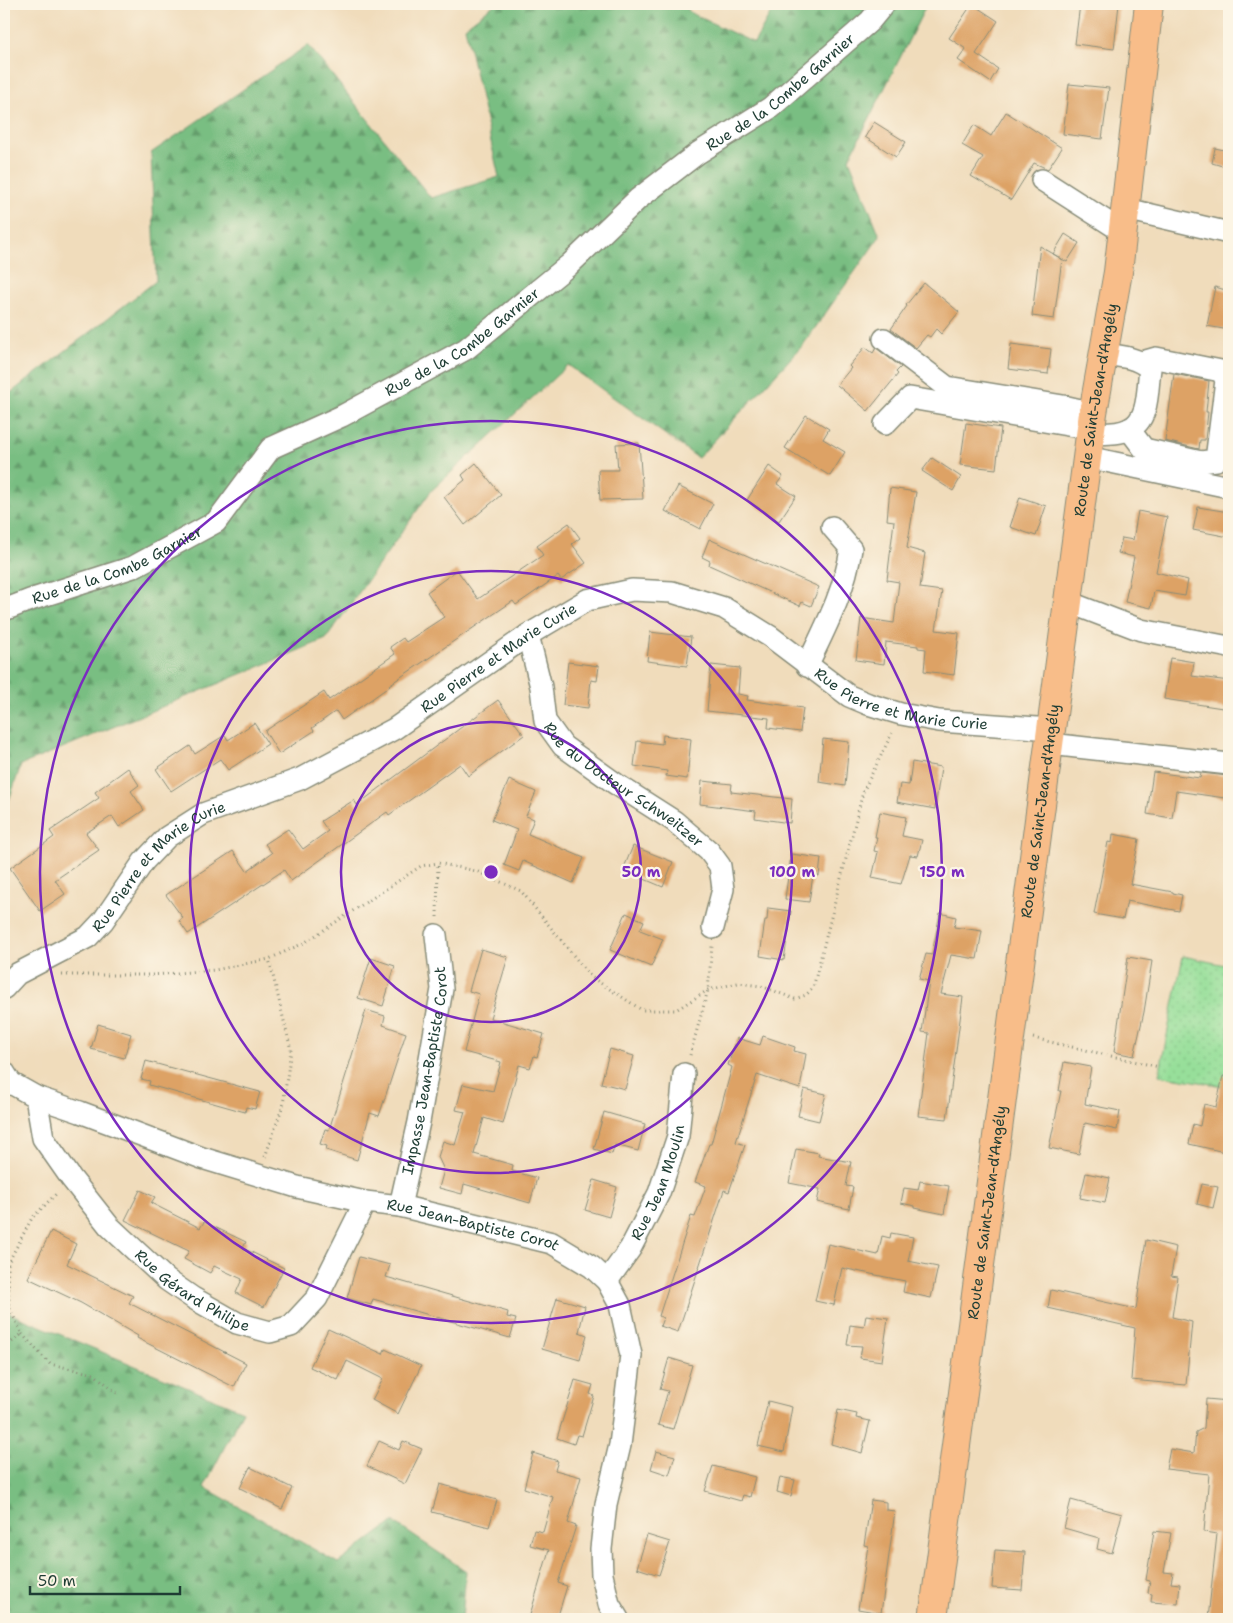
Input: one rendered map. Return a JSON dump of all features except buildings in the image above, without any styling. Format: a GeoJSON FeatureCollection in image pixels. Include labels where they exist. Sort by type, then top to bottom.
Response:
{"type":"FeatureCollection","features":[{"type":"Feature","properties":{"kind":"main road","name":"Route de Saint-Jean-d'Angély"},"geometry":{"type":"LineString","coordinates":[[933,1619],[1091,433],[1125,221],[1149,4]]}},
{"type":"Feature","properties":{"kind":"street","name":"Rue de la Combe Garnier"},"geometry":{"type":"LineString","coordinates":[[4,610],[133,566],[216,522],[271,448],[342,416],[466,349],[569,265],[638,199],[698,153],[770,108],[870,21],[884,4]]}},
{"type":"Feature","properties":{"kind":"street"},"geometry":{"type":"LineString","coordinates":[[1042,180],[1125,221],[1229,233]]}},
{"type":"Feature","properties":{"kind":"street"},"geometry":{"type":"LineString","coordinates":[[884,339],[947,387],[1063,406],[1091,433],[1129,430],[1140,421],[1145,409],[1150,369],[1142,362],[1121,356],[1104,354]]}},
{"type":"Feature","properties":{"kind":"street"},"geometry":{"type":"LineString","coordinates":[[1129,430],[1144,449],[1201,462],[1216,460],[1226,380],[1221,371],[1156,358],[1142,362]]}},
{"type":"Feature","properties":{"kind":"street"},"geometry":{"type":"LineString","coordinates":[[885,424],[910,398],[1091,433],[1229,487]]}},
{"type":"Feature","properties":{"kind":"street"},"geometry":{"type":"LineString","coordinates":[[807,666],[836,607],[848,570],[851,550],[832,527]]}},
{"type":"Feature","properties":{"kind":"street","name":"Rue Pierre et Marie Curie"},"geometry":{"type":"LineString","coordinates":[[4,988],[18,974],[88,937],[103,921],[144,861],[167,838],[204,814],[300,779],[394,729],[528,634],[587,600],[632,590],[672,592],[724,608],[770,637],[849,696],[901,714],[1229,764]]}},
{"type":"Feature","properties":{"kind":"street"},"geometry":{"type":"LineString","coordinates":[[1068,602],[1141,630],[1229,647]]}},
{"type":"Feature","properties":{"kind":"street","name":"Rue du Docteur Schweitzer"},"geometry":{"type":"LineString","coordinates":[[528,634],[541,687],[545,721],[563,746],[616,784],[674,821],[709,851],[720,866],[723,889],[713,928]]}},
{"type":"Feature","properties":{"kind":"street","name":"Impasse Jean-Baptiste Corot"},"geometry":{"type":"LineString","coordinates":[[400,1206],[419,1122],[442,989],[436,935]]}},
{"type":"Feature","properties":{"kind":"street","name":"Rue Jean-Baptiste Corot"},"geometry":{"type":"LineString","coordinates":[[4,1072],[11,1083],[36,1097],[202,1158],[297,1187],[365,1202],[400,1206],[552,1242],[592,1267],[607,1281],[620,1306],[630,1355],[620,1445],[606,1504],[601,1549],[604,1585],[609,1604],[618,1619]]}},
{"type":"Feature","properties":{"kind":"street","name":"Rue Jean Moulin"},"geometry":{"type":"LineString","coordinates":[[607,1281],[630,1249],[659,1193],[678,1136],[684,1074]]}},
{"type":"Feature","properties":{"kind":"street","name":"Rue Gérard Philipe"},"geometry":{"type":"LineString","coordinates":[[36,1097],[43,1138],[71,1178],[109,1226],[167,1280],[193,1298],[237,1323],[270,1332],[291,1326],[317,1298],[365,1202]]}},
{"type":"Feature","properties":{"kind":"path"},"geometry":{"type":"LineString","coordinates":[[42,960],[53,975],[152,975],[215,970],[269,959],[304,943],[421,866],[438,863],[476,871],[521,891],[591,977],[642,1010],[676,1010],[708,990],[738,983],[761,986],[795,998],[806,995],[814,988],[864,792],[901,714]]}},
{"type":"Feature","properties":{"kind":"path"},"geometry":{"type":"LineString","coordinates":[[436,935],[438,863]]}},
{"type":"Feature","properties":{"kind":"path"},"geometry":{"type":"LineString","coordinates":[[684,1074],[708,990],[713,928]]}},
{"type":"Feature","properties":{"kind":"path"},"geometry":{"type":"LineString","coordinates":[[259,1176],[283,1105],[291,1050],[269,959]]}},
{"type":"Feature","properties":{"kind":"path"},"geometry":{"type":"LineString","coordinates":[[1012,1034],[1159,1067]]}},
{"type":"Feature","properties":{"kind":"path"},"geometry":{"type":"LineString","coordinates":[[71,1178],[32,1218],[8,1263],[9,1307],[22,1334],[50,1364],[94,1374],[117,1393]]}},
{"type":"Feature","properties":{"kind":"path"},"geometry":{"type":"LineString","coordinates":[[4,1348],[22,1334]]}},
{"type":"Feature","properties":{"kind":"green space"},"geometry":{"type":"Polygon","coordinates":[[[495,4],[683,4],[691,13],[754,43],[776,4],[927,4],[849,159],[880,236],[803,345],[698,458],[568,365],[431,491],[326,639],[21,765],[4,815],[4,398],[156,281],[151,153],[308,45],[431,198],[499,177],[465,27],[495,4]]]}},
{"type":"Feature","properties":{"kind":"green space"},"geometry":{"type":"Polygon","coordinates":[[[1183,956],[1229,966],[1229,1087],[1159,1075],[1183,956]]]}},
{"type":"Feature","properties":{"kind":"green space"},"geometry":{"type":"Polygon","coordinates":[[[4,1311],[243,1411],[204,1487],[338,1563],[393,1522],[466,1571],[462,1619],[4,1619],[4,1311]]]}}]}
